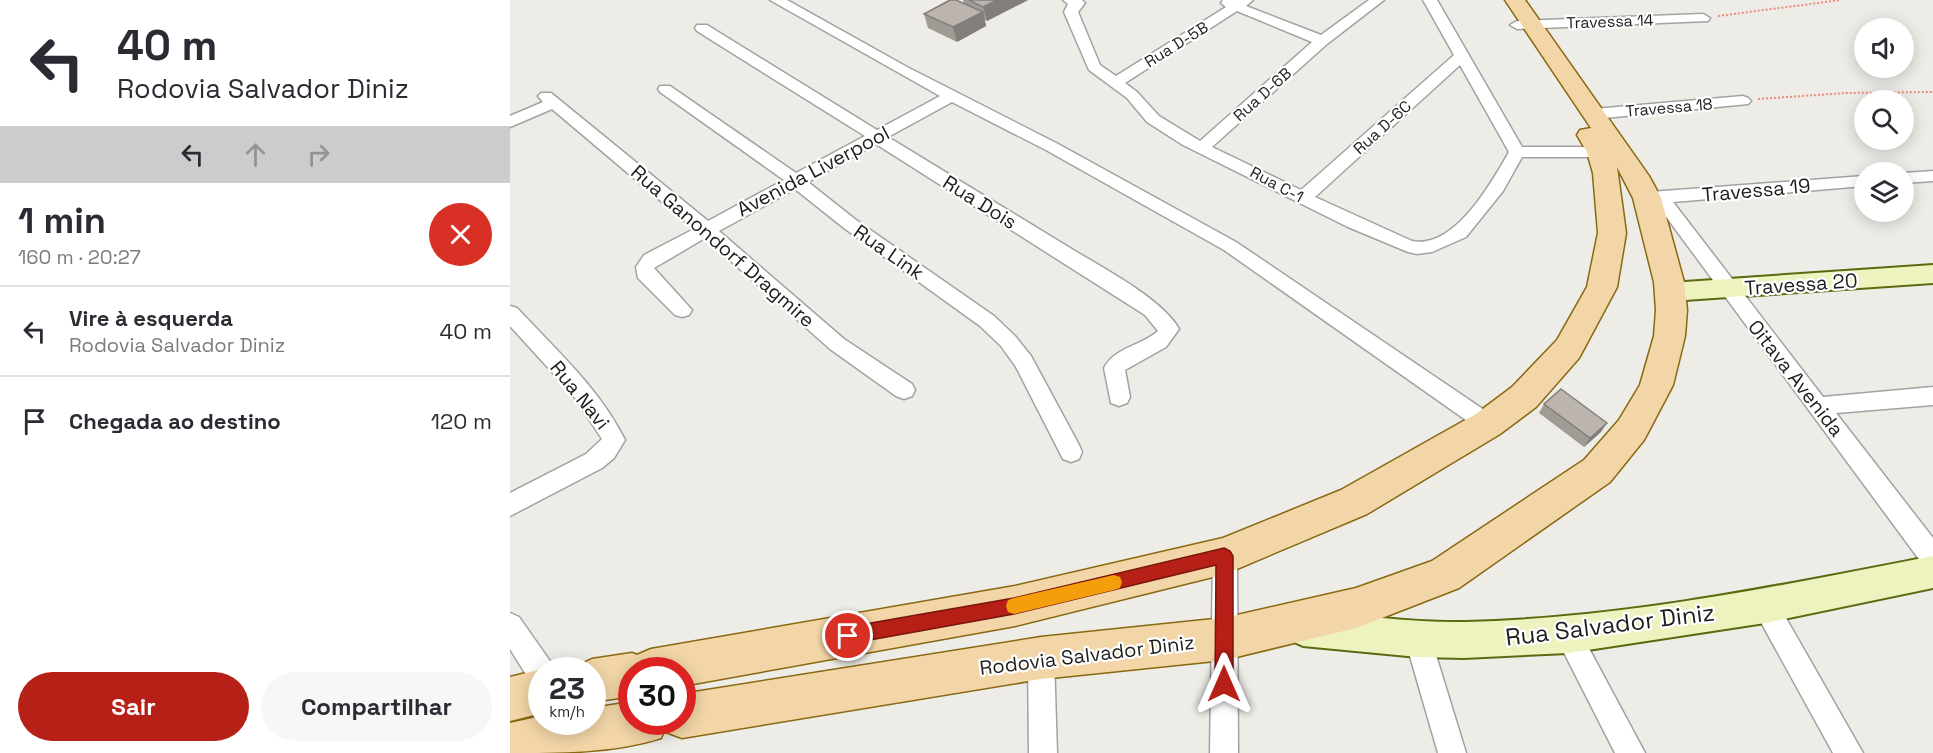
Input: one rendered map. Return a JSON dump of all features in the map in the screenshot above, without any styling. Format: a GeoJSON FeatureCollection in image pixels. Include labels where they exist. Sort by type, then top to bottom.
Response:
{"type":"FeatureCollection","features":[{"type":"Feature","properties":{"kind":"main road"},"geometry":{"type":"LineString","coordinates":[[1500,0],[1524,25]]}},
{"type":"Feature","properties":{"kind":"main road"},"geometry":{"type":"LineString","coordinates":[[1515,0],[1524,25]]}},
{"type":"Feature","properties":{"kind":"main road","name":"Rodovia Salvador Diniz"},"geometry":{"type":"LineString","coordinates":[[696,714],[1041,658],[1224,639],[1356,608],[1445,575],[1597,471],[1619,449],[1640,420],[1660,377],[1669,338],[1670,292],[1654,198],[1610,152],[1524,25]]}},
{"type":"Feature","properties":{"kind":"main road","name":"Rodovia Salvador Diniz"},"geometry":{"type":"LineString","coordinates":[[696,662],[1014,606],[1224,556],[1354,502],[1488,424],[1524,397],[1568,349],[1602,286],[1612,233],[1609,186],[1610,152]]}},
{"type":"Feature","properties":{"kind":"main road"},"geometry":{"type":"LineString","coordinates":[[930,676],[935,620]]}},
{"type":"Feature","properties":{"kind":"main road"},"geometry":{"type":"LineString","coordinates":[[510,699],[528,694]]}},
{"type":"Feature","properties":{"kind":"main road"},"geometry":{"type":"LineString","coordinates":[[510,746],[535,739],[618,726]]}},
{"type":"Feature","properties":{"kind":"street"},"geometry":{"type":"LineString","coordinates":[[777,0],[951,96],[1052,147],[1230,246],[1488,424]]}},
{"type":"Feature","properties":{"kind":"street"},"geometry":{"type":"LineString","coordinates":[[1219,0],[1241,3],[1322,41]]}},
{"type":"Feature","properties":{"kind":"street","name":"Rua D-6B"},"geometry":{"type":"LineString","coordinates":[[1202,148],[1322,41],[1377,0]]}},
{"type":"Feature","properties":{"kind":"street"},"geometry":{"type":"LineString","coordinates":[[1430,0],[1518,152],[1610,152]]}},
{"type":"Feature","properties":{"kind":"street","name":"Rua C-1"},"geometry":{"type":"LineString","coordinates":[[1077,1],[1071,12],[1082,35],[1090,61],[1097,70],[1140,102],[1158,122],[1202,148],[1384,237],[1408,246],[1424,248],[1454,237],[1468,225],[1497,187],[1518,152]]}},
{"type":"Feature","properties":{"kind":"street","name":"Rua D-5B"},"geometry":{"type":"LineString","coordinates":[[1116,82],[1241,3]]}},
{"type":"Feature","properties":{"kind":"street","name":"Travessa 14"},"geometry":{"type":"LineString","coordinates":[[1524,25],[1703,18]]}},
{"type":"Feature","properties":{"kind":"street","name":"Rua Dois"},"geometry":{"type":"LineString","coordinates":[[702,28],[1114,285],[1162,319],[1169,329],[1167,334],[1157,343],[1121,361],[1114,368],[1119,397]]}},
{"type":"Feature","properties":{"kind":"street","name":"Rua D-6C"},"geometry":{"type":"LineString","coordinates":[[1303,198],[1462,55]]}},
{"type":"Feature","properties":{"kind":"street","name":"Rua Link"},"geometry":{"type":"LineString","coordinates":[[665,89],[796,181],[850,224],[994,328],[1024,362],[1071,452]]}},
{"type":"Feature","properties":{"kind":"street","name":"Avenida Liverpool"},"geometry":{"type":"LineString","coordinates":[[682,310],[645,273],[645,267],[651,260],[951,96]]}},
{"type":"Feature","properties":{"kind":"street","name":"Rua Ganondorf Dragmire"},"geometry":{"type":"LineString","coordinates":[[510,122],[550,100],[706,230],[837,344],[904,390]]}},
{"type":"Feature","properties":{"kind":"street","name":"Travessa 18"},"geometry":{"type":"LineString","coordinates":[[1585,115],[1743,101]]}},
{"type":"Feature","properties":{"kind":"street"},"geometry":{"type":"LineString","coordinates":[[1914,177],[1933,176]]}},
{"type":"Feature","properties":{"kind":"street","name":"Travessa 19"},"geometry":{"type":"LineString","coordinates":[[1654,198],[1854,182]]}},
{"type":"Feature","properties":{"kind":"street","name":"Oitava Avenida"},"geometry":{"type":"LineString","coordinates":[[1654,198],[1820,406],[1933,558]]}},
{"type":"Feature","properties":{"kind":"street","name":"Travessa 20"},"geometry":{"type":"LineString","coordinates":[[1670,292],[1933,274]]}},
{"type":"Feature","properties":{"kind":"street","name":"Rua Navi"},"geometry":{"type":"LineString","coordinates":[[510,313],[585,395],[607,425],[614,440],[594,461],[510,505]]}},
{"type":"Feature","properties":{"kind":"street"},"geometry":{"type":"LineString","coordinates":[[1820,406],[1933,396]]}},
{"type":"Feature","properties":{"kind":"street"},"geometry":{"type":"LineString","coordinates":[[1224,556],[1224,753]]}},
{"type":"Feature","properties":{"kind":"street","name":"Rua Salvador Diniz"},"geometry":{"type":"LineString","coordinates":[[1283,626],[1418,639],[1464,640],[1568,635],[1765,606],[1933,572]]}},
{"type":"Feature","properties":{"kind":"street"},"geometry":{"type":"LineString","coordinates":[[1765,606],[1849,753]]}},
{"type":"Feature","properties":{"kind":"street"},"geometry":{"type":"LineString","coordinates":[[510,626],[531,657]]}},
{"type":"Feature","properties":{"kind":"street"},"geometry":{"type":"LineString","coordinates":[[1568,635],[1631,753]]}},
{"type":"Feature","properties":{"kind":"street"},"geometry":{"type":"LineString","coordinates":[[1418,639],[1452,753]]}},
{"type":"Feature","properties":{"kind":"street"},"geometry":{"type":"LineString","coordinates":[[1041,658],[1042,753]]}},
{"type":"Feature","properties":{"kind":"path"},"geometry":{"type":"LineString","coordinates":[[1703,18],[1841,0]]}},
{"type":"Feature","properties":{"kind":"path"},"geometry":{"type":"LineString","coordinates":[[1743,101],[1846,93],[1933,92]]}},
{"type":"Feature","properties":{"kind":"building"},"geometry":{"type":"Polygon","coordinates":[[[950,0],[956,0],[983,12],[953,27],[924,14],[950,0]]]}},
{"type":"Feature","properties":{"kind":"building"},"geometry":{"type":"Polygon","coordinates":[[[969,0],[997,0],[983,7],[969,0]]]}},
{"type":"Feature","properties":{"kind":"building"},"geometry":{"type":"Polygon","coordinates":[[[1561,389],[1607,423],[1590,438],[1544,404],[1561,389]]]}},
{"type":"Feature","properties":{"kind":"slow traffic"},"geometry":{"type":"LineString","coordinates":[[1014,606],[1114,582]]}},
{"type":"Feature","properties":{"kind":"route"},"geometry":{"type":"LineString","coordinates":[[848,636],[1014,606],[1224,556],[1224,684]]}}]}
